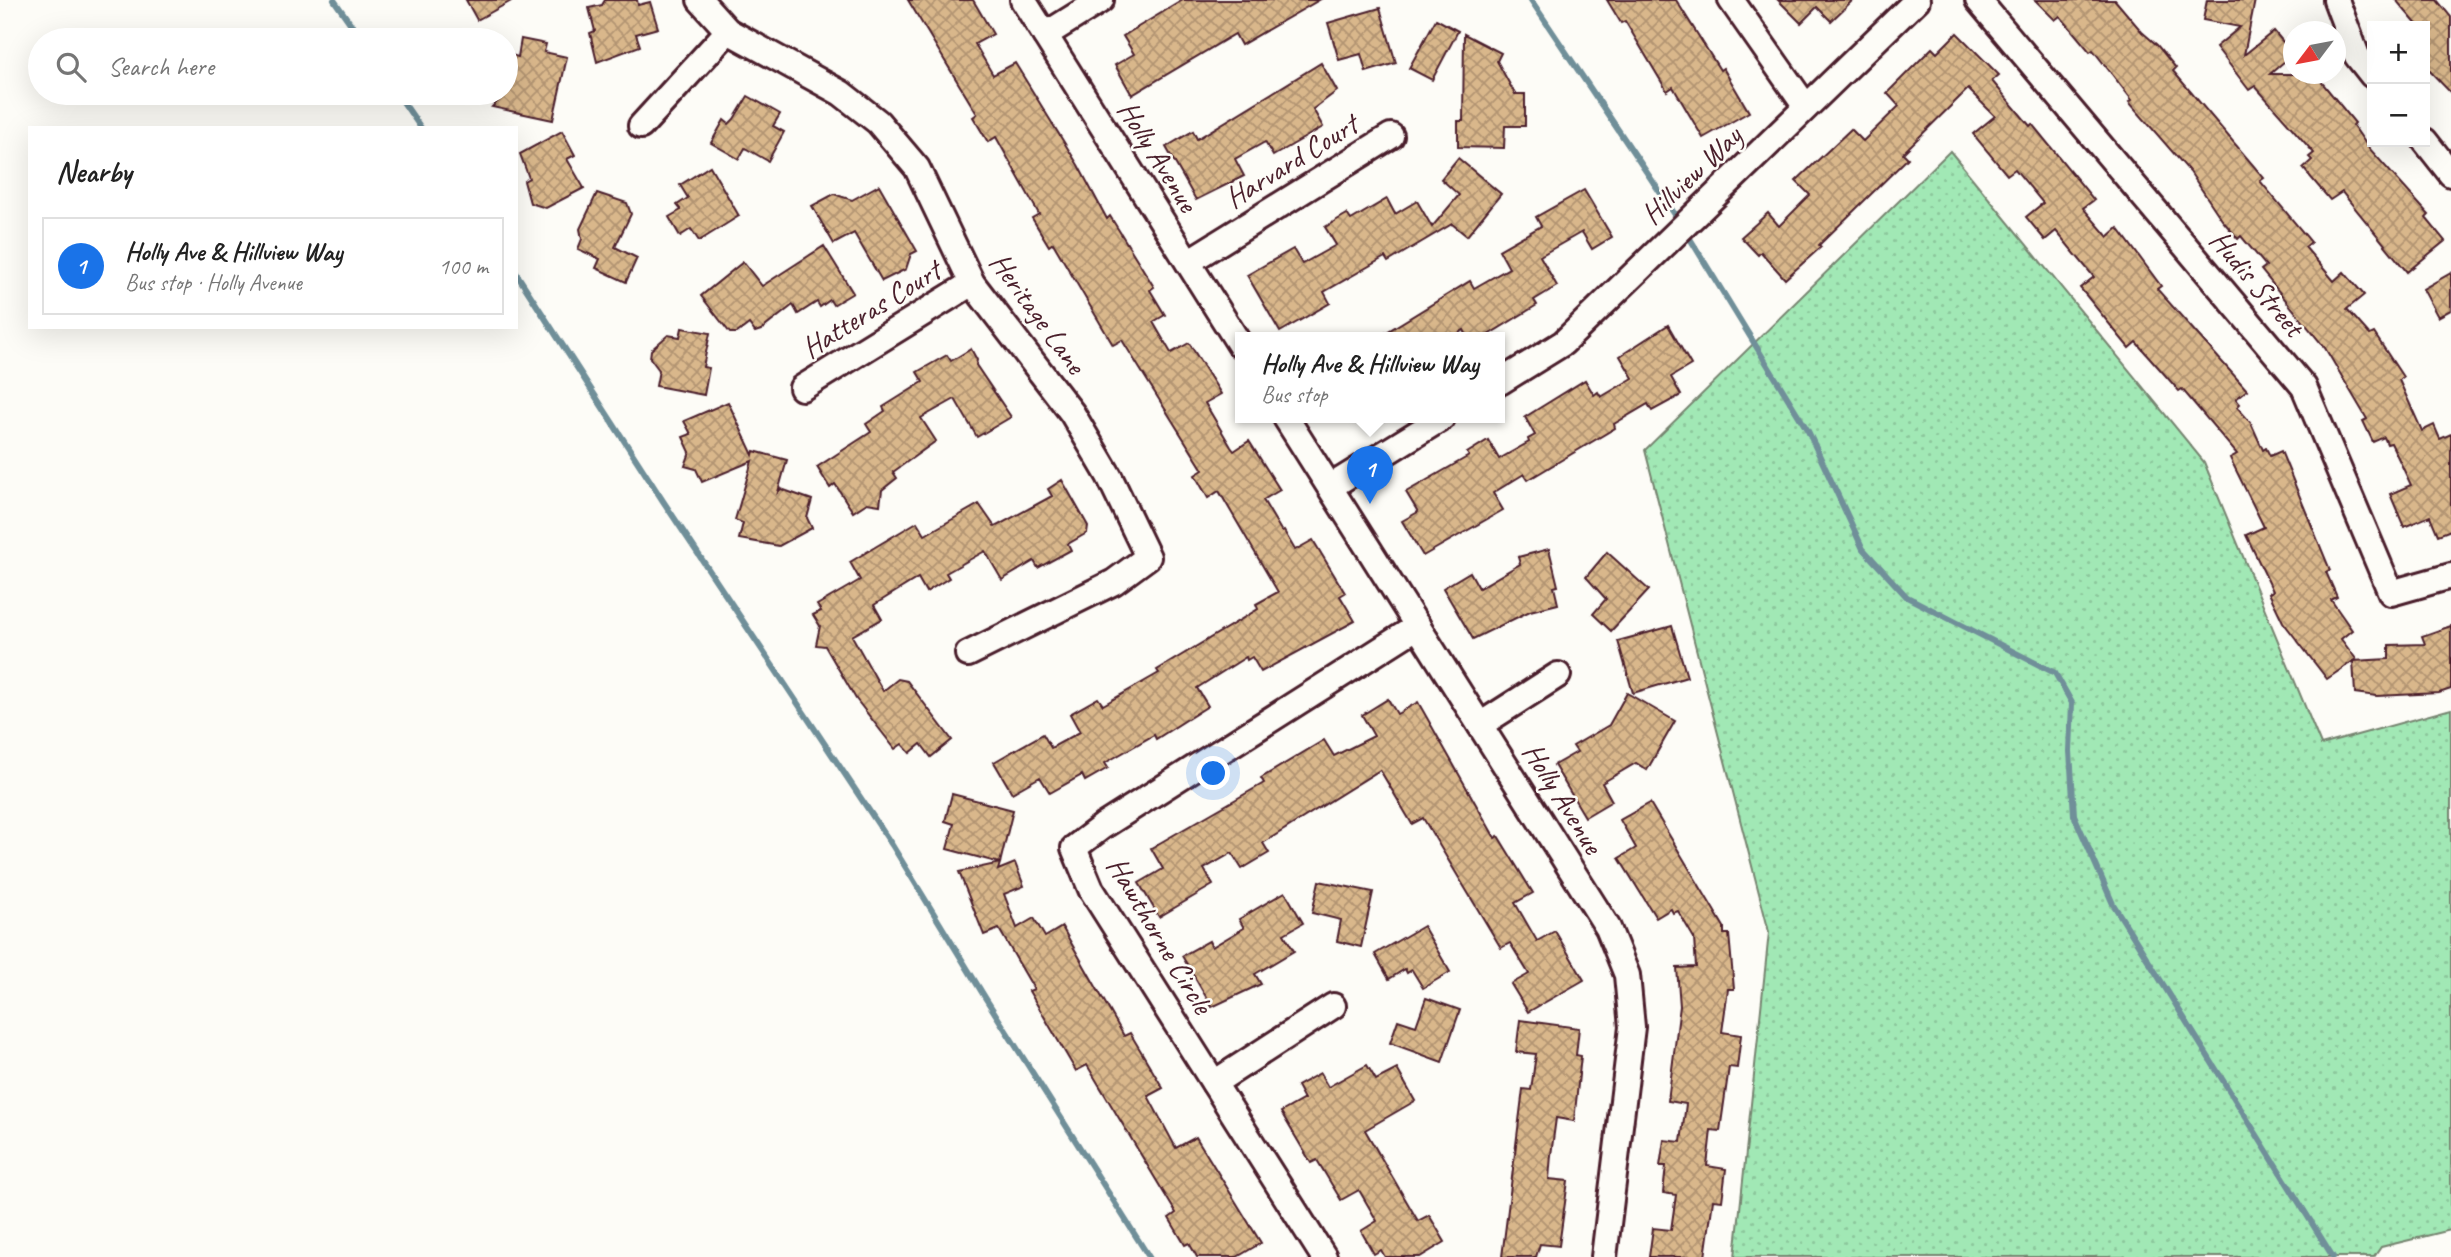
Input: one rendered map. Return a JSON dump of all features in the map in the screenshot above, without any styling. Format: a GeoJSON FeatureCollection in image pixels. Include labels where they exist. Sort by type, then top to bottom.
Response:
{"type":"FeatureCollection","features":[{"type":"Feature","properties":{"kind":"street","name":"Heritage Lane"},"geometry":{"type":"LineString","coordinates":[[700,0],[728,31],[841,93],[878,121],[917,168],[972,283],[1072,413],[1109,476],[1148,557],[1114,582],[968,654]]}},
{"type":"Feature","properties":{"kind":"street","name":"Holly Avenue"},"geometry":{"type":"LineString","coordinates":[[1023,0],[1235,336]]}},
{"type":"Feature","properties":{"kind":"street"},"geometry":{"type":"LineString","coordinates":[[1045,35],[1101,0]]}},
{"type":"Feature","properties":{"kind":"street"},"geometry":{"type":"LineString","coordinates":[[1731,0],[1806,107]]}},
{"type":"Feature","properties":{"kind":"street","name":"Hillview Way"},"geometry":{"type":"LineString","coordinates":[[1505,379],[1563,343],[1917,0]]}},
{"type":"Feature","properties":{"kind":"street","name":"Hudis Street"},"geometry":{"type":"LineString","coordinates":[[1978,0],[2304,387],[2391,593],[2451,576]]}},
{"type":"Feature","properties":{"kind":"street"},"geometry":{"type":"LineString","coordinates":[[2336,0],[2357,56],[2367,69]]}},
{"type":"Feature","properties":{"kind":"street"},"geometry":{"type":"LineString","coordinates":[[641,126],[728,31]]}},
{"type":"Feature","properties":{"kind":"street","name":"Harvard Court"},"geometry":{"type":"LineString","coordinates":[[1188,262],[1391,136]]}},
{"type":"Feature","properties":{"kind":"street"},"geometry":{"type":"LineString","coordinates":[[2430,147],[2451,174]]}},
{"type":"Feature","properties":{"kind":"street","name":"Hatteras Court"},"geometry":{"type":"LineString","coordinates":[[802,388],[972,283]]}},
{"type":"Feature","properties":{"kind":"street","name":"Holly Avenue"},"geometry":{"type":"LineString","coordinates":[[1289,423],[1608,928],[1628,975],[1632,1027],[1604,1257]]}},
{"type":"Feature","properties":{"kind":"street"},"geometry":{"type":"LineString","coordinates":[[1330,487],[1433,423]]}},
{"type":"Feature","properties":{"kind":"street","name":"Hawthorne Circle"},"geometry":{"type":"LineString","coordinates":[[1324,1257],[1091,889],[1074,848],[1103,826],[1418,626]]}},
{"type":"Feature","properties":{"kind":"street"},"geometry":{"type":"LineString","coordinates":[[1480,725],[1558,674]]}},
{"type":"Feature","properties":{"kind":"street"},"geometry":{"type":"LineString","coordinates":[[1214,1083],[1333,1006]]}},
{"type":"Feature","properties":{"kind":"green space"},"geometry":{"type":"Polygon","coordinates":[[[1950,151],[2204,462],[2321,745],[2451,709],[2451,1230],[2381,1247],[2374,1257],[1735,1257],[1769,932],[1645,450],[1950,151]]]}},
{"type":"Feature","properties":{"kind":"building"},"geometry":{"type":"Polygon","coordinates":[[[466,0],[513,0],[477,20],[466,0]]]}},
{"type":"Feature","properties":{"kind":"building"},"geometry":{"type":"Polygon","coordinates":[[[605,0],[637,0],[638,5],[650,2],[658,28],[636,34],[640,46],[597,62],[590,33],[595,31],[589,8],[602,5],[605,0]]]}},
{"type":"Feature","properties":{"kind":"building"},"geometry":{"type":"Polygon","coordinates":[[[908,0],[973,0],[993,34],[975,44],[993,75],[1015,63],[1078,165],[1107,219],[1110,216],[1154,287],[1150,290],[1165,315],[1153,322],[1171,353],[1189,343],[1221,394],[1205,403],[1231,447],[1234,451],[1249,441],[1280,490],[1263,500],[1295,550],[1313,540],[1345,593],[1340,596],[1355,621],[1261,672],[1252,657],[1247,660],[1246,657],[1197,688],[1208,706],[1156,739],[1154,735],[1105,763],[1108,768],[1085,781],[1082,775],[1050,793],[1040,777],[1012,793],[994,762],[1043,734],[1051,748],[1080,732],[1070,714],[1098,698],[1103,705],[1159,673],[1157,670],[1258,609],[1256,604],[1278,592],[1219,491],[1208,498],[1195,475],[1203,470],[1122,340],[1113,345],[1053,243],[1049,246],[1032,218],[1039,214],[996,137],[988,142],[973,117],[977,114],[908,0]]]}},
{"type":"Feature","properties":{"kind":"building"},"geometry":{"type":"Polygon","coordinates":[[[1183,0],[1319,0],[1241,45],[1235,34],[1132,95],[1115,65],[1134,54],[1123,36],[1183,0]]]}},
{"type":"Feature","properties":{"kind":"building"},"geometry":{"type":"Polygon","coordinates":[[[1607,0],[1676,0],[1720,70],[1723,68],[1749,112],[1703,138],[1673,87],[1667,91],[1625,21],[1621,23],[1607,0]]]}},
{"type":"Feature","properties":{"kind":"building"},"geometry":{"type":"Polygon","coordinates":[[[1778,0],[1853,0],[1831,21],[1817,7],[1801,23],[1778,0]]]}},
{"type":"Feature","properties":{"kind":"building"},"geometry":{"type":"Polygon","coordinates":[[[2035,0],[2115,0],[2157,45],[2176,68],[2173,71],[2264,178],[2260,181],[2311,242],[2305,247],[2334,281],[2344,272],[2364,295],[2347,309],[2370,335],[2374,333],[2403,377],[2399,380],[2422,431],[2434,425],[2440,439],[2451,434],[2451,530],[2438,535],[2430,516],[2404,527],[2390,494],[2411,485],[2391,443],[2387,444],[2384,437],[2373,442],[2363,421],[2367,419],[2325,348],[2261,270],[2266,266],[2241,236],[2238,239],[2222,220],[2190,172],[2129,102],[2132,100],[2093,50],[2090,52],[2060,16],[2055,20],[2035,0]]]}},
{"type":"Feature","properties":{"kind":"building"},"geometry":{"type":"Polygon","coordinates":[[[2207,0],[2255,0],[2244,55],[2274,31],[2283,42],[2283,63],[2270,74],[2283,74],[2283,84],[2323,84],[2355,123],[2353,125],[2367,147],[2429,215],[2426,218],[2445,241],[2407,272],[2342,192],[2330,200],[2303,168],[2312,160],[2309,157],[2314,153],[2255,86],[2249,90],[2216,47],[2240,27],[2203,20],[2207,0]]]}},
{"type":"Feature","properties":{"kind":"building"},"geometry":{"type":"Polygon","coordinates":[[[2396,0],[2437,0],[2451,17],[2451,93],[2430,71],[2430,21],[2414,21],[2396,0]]]}},
{"type":"Feature","properties":{"kind":"building"},"geometry":{"type":"Polygon","coordinates":[[[1380,8],[1396,63],[1366,72],[1361,54],[1339,60],[1328,23],[1380,8]]]}},
{"type":"Feature","properties":{"kind":"building"},"geometry":{"type":"Polygon","coordinates":[[[1436,19],[1458,31],[1432,80],[1409,68],[1436,19]]]}},
{"type":"Feature","properties":{"kind":"building"},"geometry":{"type":"Polygon","coordinates":[[[1957,33],[1999,75],[1992,81],[2030,126],[2032,124],[2094,200],[2083,208],[2108,237],[2118,228],[2161,286],[2157,289],[2247,390],[2236,399],[2240,404],[2237,407],[2251,423],[2263,450],[2266,448],[2270,456],[2281,451],[2330,570],[2326,572],[2337,597],[2331,600],[2352,630],[2341,639],[2356,659],[2327,679],[2283,622],[2269,593],[2273,591],[2246,535],[2264,527],[2230,458],[2237,454],[2182,389],[2179,391],[2136,342],[2129,348],[2080,288],[2094,277],[2056,231],[2045,240],[2026,217],[2043,203],[2015,169],[2007,175],[1973,134],[1995,116],[1968,89],[1903,153],[1908,158],[1819,245],[1821,247],[1785,279],[1761,252],[1758,255],[1741,237],[1768,213],[1779,226],[1810,195],[1796,181],[1851,129],[1863,141],[1899,106],[1887,93],[1932,48],[1937,53],[1957,33]]]}},
{"type":"Feature","properties":{"kind":"building"},"geometry":{"type":"Polygon","coordinates":[[[1464,34],[1501,53],[1497,61],[1515,94],[1525,94],[1525,126],[1505,126],[1504,148],[1458,147],[1458,121],[1463,121],[1464,34]]]}},
{"type":"Feature","properties":{"kind":"building"},"geometry":{"type":"Polygon","coordinates":[[[521,39],[546,44],[544,52],[567,57],[553,120],[492,107],[518,105],[518,57],[521,39]]]}},
{"type":"Feature","properties":{"kind":"building"},"geometry":{"type":"Polygon","coordinates":[[[1321,63],[1337,91],[1313,109],[1323,127],[1273,156],[1265,142],[1235,159],[1244,176],[1196,200],[1166,147],[1193,131],[1197,139],[1321,63]]]}},
{"type":"Feature","properties":{"kind":"building"},"geometry":{"type":"Polygon","coordinates":[[[748,96],[780,114],[773,126],[784,132],[768,161],[745,148],[739,159],[711,143],[724,120],[729,124],[734,119],[748,96]]]}},
{"type":"Feature","properties":{"kind":"building"},"geometry":{"type":"Polygon","coordinates":[[[562,131],[575,155],[567,159],[584,188],[546,208],[530,203],[524,181],[529,178],[520,154],[562,131]]]}},
{"type":"Feature","properties":{"kind":"building"},"geometry":{"type":"Polygon","coordinates":[[[1458,158],[1501,194],[1467,236],[1452,224],[1388,262],[1385,257],[1324,292],[1330,303],[1280,332],[1247,275],[1293,249],[1302,264],[1336,245],[1325,227],[1347,214],[1351,220],[1387,199],[1395,214],[1417,201],[1432,227],[1459,195],[1441,179],[1458,158]]]}},
{"type":"Feature","properties":{"kind":"building"},"geometry":{"type":"Polygon","coordinates":[[[710,166],[739,216],[699,241],[691,229],[680,236],[669,217],[681,210],[677,205],[688,198],[680,185],[710,166]]]}},
{"type":"Feature","properties":{"kind":"building"},"geometry":{"type":"Polygon","coordinates":[[[879,185],[917,251],[911,254],[906,269],[882,281],[854,233],[834,244],[812,206],[834,194],[852,200],[879,185]]]}},
{"type":"Feature","properties":{"kind":"building"},"geometry":{"type":"Polygon","coordinates":[[[1584,190],[1612,237],[1592,249],[1582,232],[1540,256],[1557,286],[1534,300],[1537,305],[1493,332],[1387,332],[1470,281],[1474,288],[1509,268],[1499,250],[1541,226],[1536,217],[1584,190]]]}},
{"type":"Feature","properties":{"kind":"building"},"geometry":{"type":"Polygon","coordinates":[[[597,193],[627,203],[631,214],[615,247],[637,258],[626,282],[596,268],[600,259],[578,249],[582,239],[580,229],[597,193]]]}},
{"type":"Feature","properties":{"kind":"building"},"geometry":{"type":"Polygon","coordinates":[[[824,246],[853,293],[833,305],[830,300],[820,307],[817,302],[798,314],[793,305],[761,330],[755,332],[749,324],[737,333],[730,333],[701,296],[743,262],[762,286],[824,246]]]}},
{"type":"Feature","properties":{"kind":"building"},"geometry":{"type":"Polygon","coordinates":[[[2451,273],[2451,310],[2438,317],[2423,289],[2451,273]]]}},
{"type":"Feature","properties":{"kind":"building"},"geometry":{"type":"Polygon","coordinates":[[[1668,325],[1691,365],[1671,377],[1681,395],[1652,411],[1648,404],[1614,424],[1615,428],[1528,480],[1524,474],[1493,493],[1503,510],[1423,556],[1402,521],[1418,512],[1406,492],[1469,456],[1467,453],[1488,440],[1499,459],[1529,442],[1528,439],[1535,435],[1525,417],[1585,380],[1594,395],[1598,392],[1601,397],[1633,378],[1620,356],[1668,325]]]}},
{"type":"Feature","properties":{"kind":"building"},"geometry":{"type":"Polygon","coordinates":[[[682,328],[710,333],[703,367],[709,368],[704,395],[656,386],[659,370],[650,358],[651,350],[668,335],[680,337],[682,328]]]}},
{"type":"Feature","properties":{"kind":"building"},"geometry":{"type":"Polygon","coordinates":[[[971,349],[977,360],[976,365],[1011,417],[977,437],[955,399],[921,418],[936,441],[893,472],[897,478],[882,490],[880,505],[867,503],[853,512],[835,484],[830,488],[817,467],[871,432],[866,424],[885,411],[883,407],[923,382],[917,372],[947,355],[951,361],[971,349]]]}},
{"type":"Feature","properties":{"kind":"building"},"geometry":{"type":"Polygon","coordinates":[[[728,402],[753,455],[754,451],[787,460],[778,492],[781,489],[812,500],[807,518],[812,528],[779,546],[739,539],[743,523],[735,520],[752,461],[702,482],[696,469],[685,466],[690,452],[683,437],[691,434],[684,421],[728,402]]]}},
{"type":"Feature","properties":{"kind":"building"},"geometry":{"type":"Polygon","coordinates":[[[1062,480],[1088,526],[1087,533],[1068,544],[1071,550],[1038,568],[1034,561],[1002,580],[985,551],[946,573],[949,578],[926,592],[918,578],[874,605],[882,619],[852,636],[883,691],[898,679],[907,681],[952,740],[931,757],[921,744],[910,753],[902,744],[895,749],[856,699],[825,646],[816,645],[820,626],[813,615],[821,611],[817,605],[860,580],[850,562],[917,522],[925,535],[979,504],[995,527],[1052,496],[1048,489],[1062,480]]]}},
{"type":"Feature","properties":{"kind":"building"},"geometry":{"type":"Polygon","coordinates":[[[1549,549],[1558,586],[1554,587],[1558,604],[1530,611],[1473,639],[1443,588],[1470,572],[1479,588],[1520,564],[1518,557],[1549,549]]]}},
{"type":"Feature","properties":{"kind":"building"},"geometry":{"type":"Polygon","coordinates":[[[1607,552],[1649,590],[1611,631],[1593,614],[1606,599],[1586,577],[1607,552]]]}},
{"type":"Feature","properties":{"kind":"building"},"geometry":{"type":"Polygon","coordinates":[[[1672,626],[1687,677],[1633,693],[1618,641],[1672,626]]]}},
{"type":"Feature","properties":{"kind":"building"},"geometry":{"type":"Polygon","coordinates":[[[2451,626],[2451,689],[2439,693],[2377,696],[2355,693],[2353,661],[2389,659],[2389,645],[2425,644],[2422,636],[2451,626]]]}},
{"type":"Feature","properties":{"kind":"building"},"geometry":{"type":"Polygon","coordinates":[[[1627,693],[1675,721],[1647,770],[1636,763],[1602,783],[1612,801],[1585,817],[1554,765],[1577,752],[1573,746],[1609,725],[1627,693]]]}},
{"type":"Feature","properties":{"kind":"building"},"geometry":{"type":"Polygon","coordinates":[[[1388,699],[1397,714],[1418,702],[1495,838],[1498,836],[1533,893],[1515,903],[1537,941],[1555,931],[1584,980],[1528,1012],[1511,984],[1529,974],[1510,943],[1501,948],[1423,818],[1412,824],[1380,770],[1263,843],[1269,853],[1242,869],[1232,853],[1204,869],[1213,885],[1159,917],[1139,883],[1163,869],[1151,848],[1264,783],[1261,778],[1324,740],[1334,756],[1374,736],[1362,715],[1388,699]]]}},
{"type":"Feature","properties":{"kind":"building"},"geometry":{"type":"Polygon","coordinates":[[[952,794],[1013,810],[1000,863],[947,849],[954,824],[945,821],[952,794]]]}},
{"type":"Feature","properties":{"kind":"building"},"geometry":{"type":"Polygon","coordinates":[[[1650,803],[1724,927],[1724,934],[1729,934],[1734,989],[1728,989],[1722,1032],[1741,1035],[1737,1068],[1729,1067],[1720,1131],[1711,1130],[1707,1166],[1726,1169],[1722,1201],[1713,1200],[1705,1257],[1649,1257],[1653,1228],[1671,1230],[1676,1195],[1663,1193],[1666,1166],[1660,1166],[1664,1140],[1681,1142],[1686,1104],[1668,1101],[1680,1006],[1677,968],[1696,967],[1694,938],[1678,911],[1673,913],[1671,909],[1656,918],[1619,858],[1636,848],[1620,820],[1650,803]]]}},
{"type":"Feature","properties":{"kind":"building"},"geometry":{"type":"Polygon","coordinates":[[[1000,863],[998,870],[1015,863],[1024,886],[1004,894],[1017,928],[1034,918],[1045,937],[1062,927],[1124,1036],[1130,1033],[1163,1088],[1148,1096],[1176,1148],[1196,1137],[1261,1243],[1237,1257],[1197,1257],[1189,1243],[1185,1245],[1169,1218],[1176,1213],[1087,1065],[1076,1071],[1029,991],[1034,989],[999,929],[984,935],[959,872],[1000,863]]]}},
{"type":"Feature","properties":{"kind":"building"},"geometry":{"type":"Polygon","coordinates":[[[1319,881],[1373,892],[1361,947],[1337,941],[1341,920],[1312,913],[1319,881]]]}},
{"type":"Feature","properties":{"kind":"building"},"geometry":{"type":"Polygon","coordinates":[[[1285,892],[1303,923],[1284,934],[1294,951],[1255,974],[1261,984],[1212,1007],[1182,956],[1209,941],[1212,947],[1244,928],[1239,919],[1285,892]]]}},
{"type":"Feature","properties":{"kind":"building"},"geometry":{"type":"Polygon","coordinates":[[[1423,926],[1450,972],[1423,988],[1412,970],[1407,973],[1405,969],[1389,979],[1375,954],[1423,926]]]}},
{"type":"Feature","properties":{"kind":"building"},"geometry":{"type":"Polygon","coordinates":[[[1426,998],[1460,1010],[1442,1062],[1390,1043],[1398,1020],[1416,1026],[1426,998]]]}},
{"type":"Feature","properties":{"kind":"building"},"geometry":{"type":"Polygon","coordinates":[[[1520,1020],[1579,1028],[1576,1055],[1581,1056],[1574,1121],[1556,1118],[1551,1155],[1549,1179],[1568,1181],[1559,1246],[1540,1244],[1536,1257],[1502,1257],[1523,1089],[1531,1090],[1536,1054],[1516,1052],[1520,1020]]]}},
{"type":"Feature","properties":{"kind":"building"},"geometry":{"type":"Polygon","coordinates":[[[1367,1065],[1376,1080],[1397,1069],[1415,1101],[1365,1130],[1418,1221],[1429,1215],[1445,1242],[1420,1257],[1385,1257],[1381,1250],[1374,1254],[1361,1231],[1377,1221],[1359,1190],[1341,1200],[1317,1160],[1311,1163],[1281,1112],[1304,1099],[1297,1086],[1320,1073],[1328,1087],[1367,1065]]]}},
{"type":"Feature","properties":{"kind":"waterway"},"geometry":{"type":"LineString","coordinates":[[334,0],[354,28]]}},
{"type":"Feature","properties":{"kind":"waterway"},"geometry":{"type":"LineString","coordinates":[[1531,0],[1680,222]]}},
{"type":"Feature","properties":{"kind":"waterway"},"geometry":{"type":"LineString","coordinates":[[405,105],[420,126]]}},
{"type":"Feature","properties":{"kind":"waterway"},"geometry":{"type":"LineString","coordinates":[[1686,232],[1808,431],[1863,549],[1907,597],[2055,673],[2072,703],[2070,751],[2074,815],[2113,904],[2333,1257]]}},
{"type":"Feature","properties":{"kind":"waterway"},"geometry":{"type":"LineString","coordinates":[[518,276],[663,501],[892,845],[1149,1257]]}},
{"type":"Feature","properties":{"kind":"place","name":"Holly Ave & Hillview Way"},"geometry":{"type":"Point","coordinates":[1370,504]}}]}
